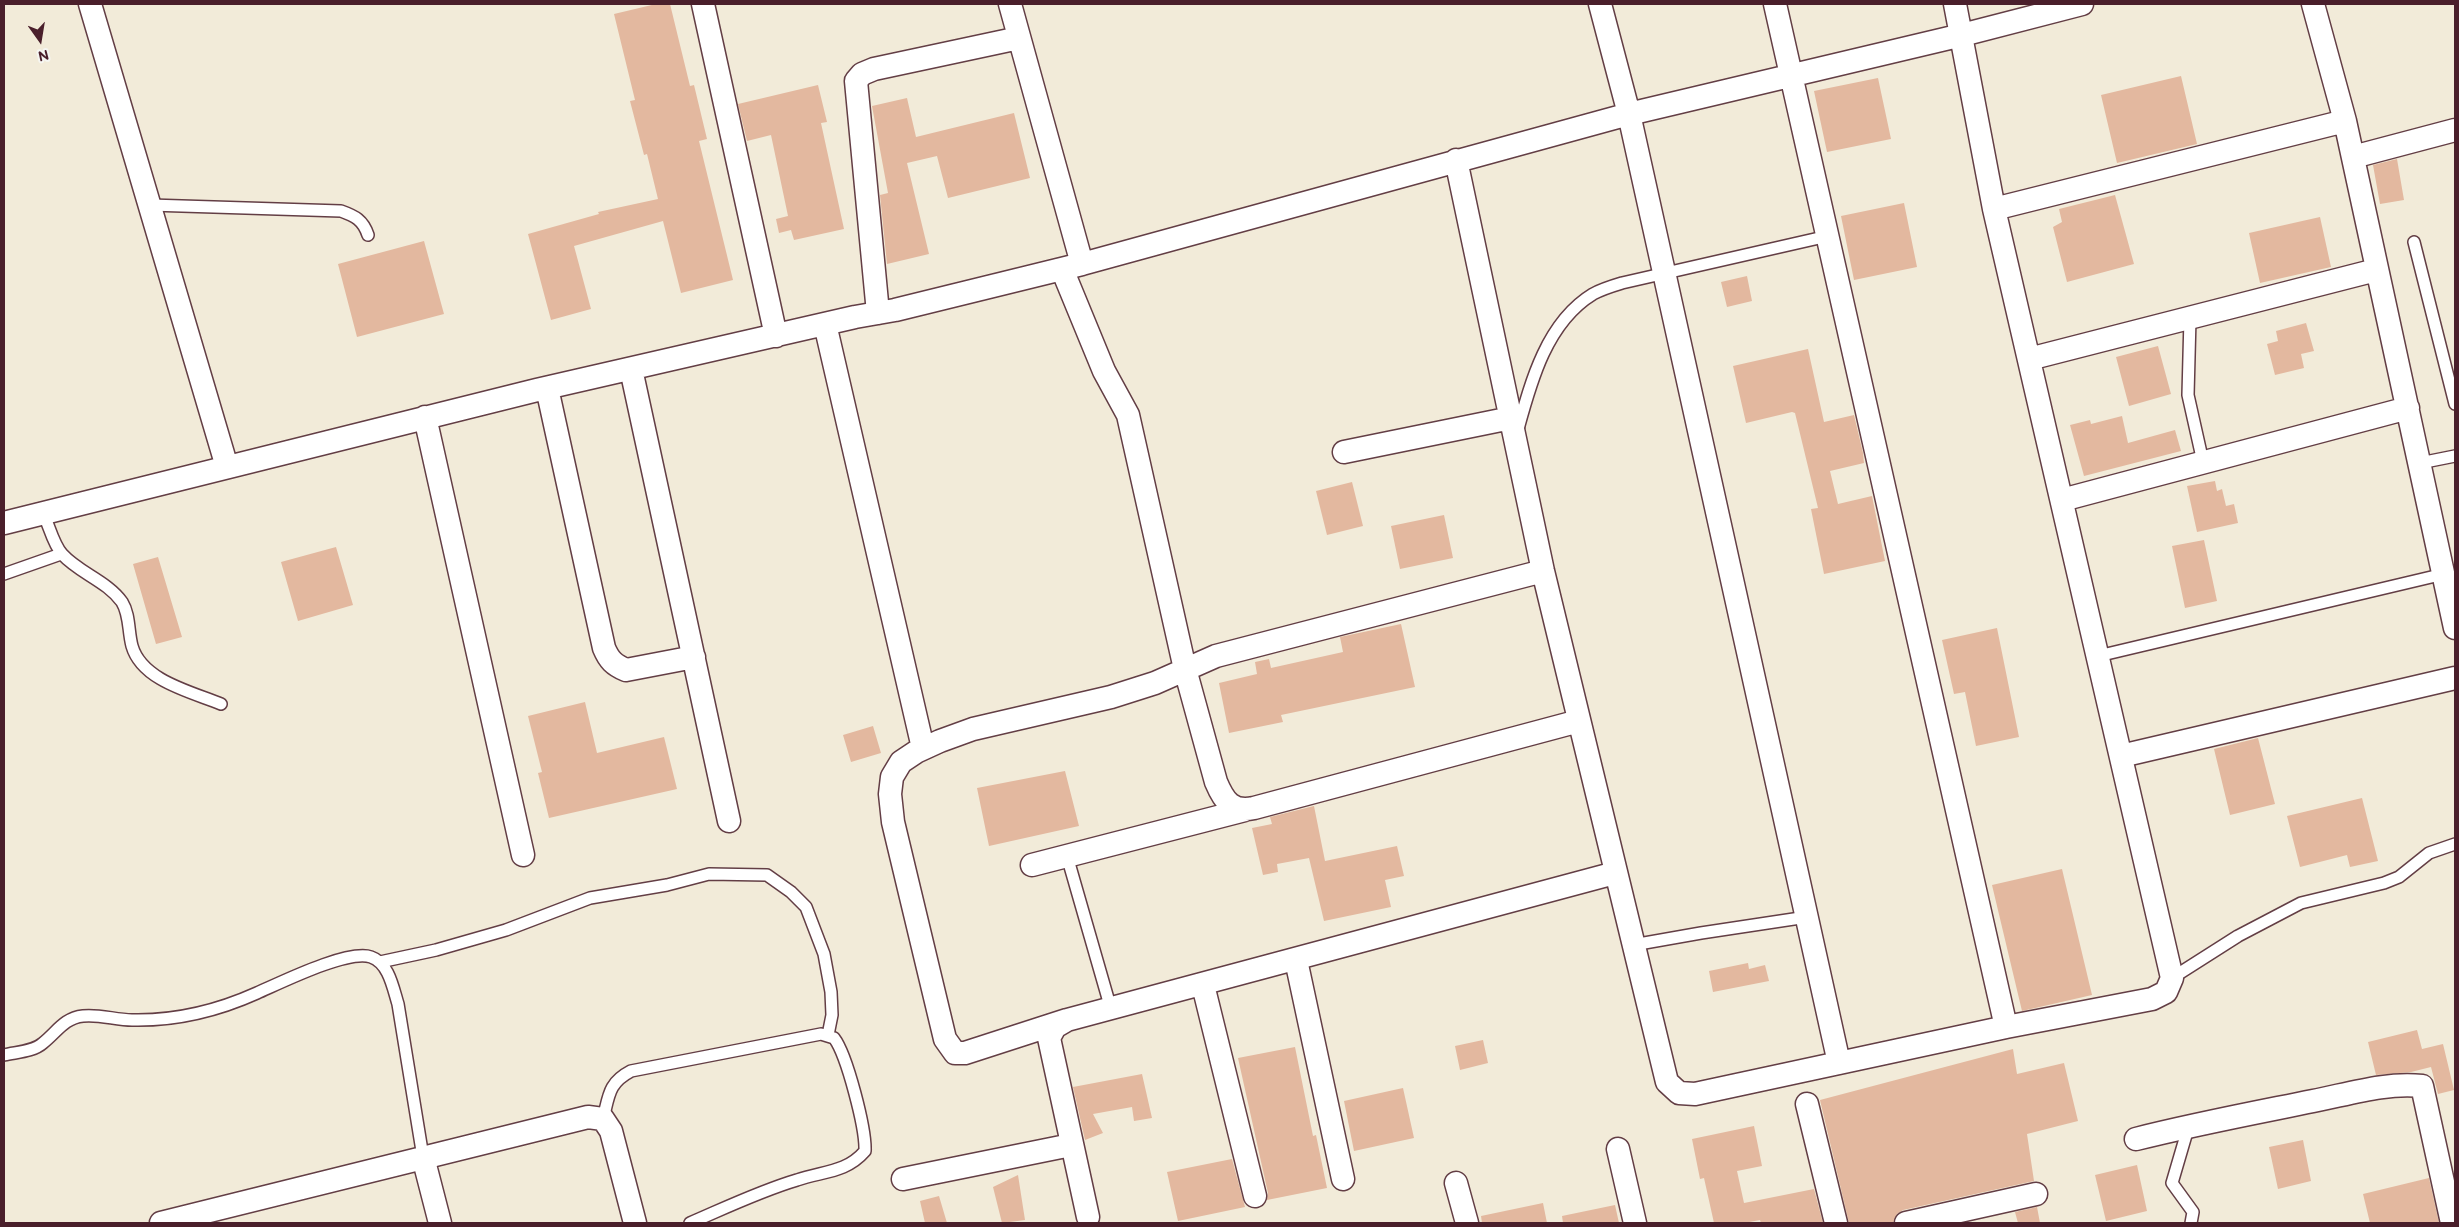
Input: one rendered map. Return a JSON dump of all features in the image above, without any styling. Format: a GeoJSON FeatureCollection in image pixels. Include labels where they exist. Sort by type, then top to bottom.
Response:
{"type":"FeatureCollection","features":[{"type":"Feature","properties":{"kind":"street"},"geometry":{"type":"LineString","coordinates":[[90,4],[227,467]]}},
{"type":"Feature","properties":{"kind":"street"},"geometry":{"type":"LineString","coordinates":[[703,4],[776,336]]}},
{"type":"Feature","properties":{"kind":"street"},"geometry":{"type":"LineString","coordinates":[[1010,4],[1072,267],[1104,371],[1128,416],[1185,669],[1216,782],[1222,798],[1231,807],[1245,810]]}},
{"type":"Feature","properties":{"kind":"street"},"geometry":{"type":"LineString","coordinates":[[1600,4],[1629,114],[1839,1062]]}},
{"type":"Feature","properties":{"kind":"street"},"geometry":{"type":"LineString","coordinates":[[1775,4],[2006,1027]]}},
{"type":"Feature","properties":{"kind":"street"},"geometry":{"type":"LineString","coordinates":[[1456,160],[1543,571],[1667,1082],[1679,1093],[1695,1094],[2006,1027],[2152,999],[2166,992],[2172,978],[1994,209],[1955,4]]}},
{"type":"Feature","properties":{"kind":"street"},"geometry":{"type":"LineString","coordinates":[[4,522],[547,388],[1072,267],[1629,114],[1962,35],[2082,4]]}},
{"type":"Feature","properties":{"kind":"street"},"geometry":{"type":"LineString","coordinates":[[2313,4],[2345,121],[2455,628]]}},
{"type":"Feature","properties":{"kind":"street"},"geometry":{"type":"LineString","coordinates":[[878,313],[856,81],[862,74],[874,69],[1019,38]]}},
{"type":"Feature","properties":{"kind":"street"},"geometry":{"type":"LineString","coordinates":[[1994,209],[2345,121]]}},
{"type":"Feature","properties":{"kind":"street"},"geometry":{"type":"LineString","coordinates":[[2353,157],[2455,130]]}},
{"type":"Feature","properties":{"kind":"street"},"geometry":{"type":"LineString","coordinates":[[2029,359],[2376,270]]}},
{"type":"Feature","properties":{"kind":"street"},"geometry":{"type":"LineString","coordinates":[[825,324],[924,748]]}},
{"type":"Feature","properties":{"kind":"street"},"geometry":{"type":"LineString","coordinates":[[631,369],[729,821]]}},
{"type":"Feature","properties":{"kind":"street"},"geometry":{"type":"LineString","coordinates":[[547,388],[604,648],[609,660],[616,666],[626,670],[694,657]]}},
{"type":"Feature","properties":{"kind":"street"},"geometry":{"type":"LineString","coordinates":[[2062,500],[2408,408]]}},
{"type":"Feature","properties":{"kind":"street"},"geometry":{"type":"LineString","coordinates":[[425,418],[523,855]]}},
{"type":"Feature","properties":{"kind":"street"},"geometry":{"type":"LineString","coordinates":[[1344,452],[1513,429]]}},
{"type":"Feature","properties":{"kind":"street"},"geometry":{"type":"LineString","coordinates":[[1543,571],[1216,656],[1154,683],[1111,697],[973,729],[924,748],[901,762],[892,777],[890,794],[893,822],[945,1039],[955,1053],[965,1053],[1067,1020],[1615,873]]}},
{"type":"Feature","properties":{"kind":"street"},"geometry":{"type":"LineString","coordinates":[[2121,756],[2455,678]]}},
{"type":"Feature","properties":{"kind":"street"},"geometry":{"type":"LineString","coordinates":[[1032,865],[1579,721]]}},
{"type":"Feature","properties":{"kind":"street"},"geometry":{"type":"LineString","coordinates":[[1296,960],[1343,1179]]}},
{"type":"Feature","properties":{"kind":"street"},"geometry":{"type":"LineString","coordinates":[[1203,985],[1255,1196]]}},
{"type":"Feature","properties":{"kind":"street"},"geometry":{"type":"LineString","coordinates":[[1067,1020],[1055,1027],[1049,1038],[1088,1217]]}},
{"type":"Feature","properties":{"kind":"street"},"geometry":{"type":"LineString","coordinates":[[2136,1139],[2189,1125],[2402,1084],[2422,1086],[2452,1223]]}},
{"type":"Feature","properties":{"kind":"street"},"geometry":{"type":"LineString","coordinates":[[1806,1104],[1836,1223]]}},
{"type":"Feature","properties":{"kind":"street"},"geometry":{"type":"LineString","coordinates":[[161,1223],[588,1117],[603,1119],[611,1131],[635,1223]]}},
{"type":"Feature","properties":{"kind":"street"},"geometry":{"type":"LineString","coordinates":[[903,1178],[1071,1145]]}},
{"type":"Feature","properties":{"kind":"street"},"geometry":{"type":"LineString","coordinates":[[1618,1149],[1635,1223]]}},
{"type":"Feature","properties":{"kind":"street"},"geometry":{"type":"LineString","coordinates":[[423,1157],[440,1223]]}},
{"type":"Feature","properties":{"kind":"street"},"geometry":{"type":"LineString","coordinates":[[1456,1183],[1467,1223]]}},
{"type":"Feature","properties":{"kind":"street"},"geometry":{"type":"LineString","coordinates":[[1906,1223],[2036,1194]]}},
{"type":"Feature","properties":{"kind":"lane"},"geometry":{"type":"LineString","coordinates":[[150,205],[340,211],[354,215],[362,222],[368,236]]}},
{"type":"Feature","properties":{"kind":"lane"},"geometry":{"type":"LineString","coordinates":[[1513,429],[1535,371],[1563,324],[1580,303],[1603,290],[1664,273],[1828,236]]}},
{"type":"Feature","properties":{"kind":"lane"},"geometry":{"type":"LineString","coordinates":[[2414,242],[2455,404]]}},
{"type":"Feature","properties":{"kind":"lane"},"geometry":{"type":"LineString","coordinates":[[2190,318],[2188,396],[2203,462]]}},
{"type":"Feature","properties":{"kind":"lane"},"geometry":{"type":"LineString","coordinates":[[2420,463],[2455,456]]}},
{"type":"Feature","properties":{"kind":"lane"},"geometry":{"type":"LineString","coordinates":[[43,513],[61,554],[108,588],[122,602],[128,619],[135,656],[146,669],[160,678],[221,704]]}},
{"type":"Feature","properties":{"kind":"lane"},"geometry":{"type":"LineString","coordinates":[[4,574],[61,554]]}},
{"type":"Feature","properties":{"kind":"lane"},"geometry":{"type":"LineString","coordinates":[[2098,656],[2444,574]]}},
{"type":"Feature","properties":{"kind":"lane"},"geometry":{"type":"LineString","coordinates":[[2172,978],[2238,936],[2301,904],[2384,883],[2398,877],[2429,852],[2455,844]]}},
{"type":"Feature","properties":{"kind":"lane"},"geometry":{"type":"LineString","coordinates":[[1067,856],[1111,1009]]}},
{"type":"Feature","properties":{"kind":"lane"},"geometry":{"type":"LineString","coordinates":[[380,962],[436,950],[506,930],[590,898],[667,885],[709,874],[767,875],[791,892],[806,907],[824,954],[832,1015],[828,1035]]}},
{"type":"Feature","properties":{"kind":"lane"},"geometry":{"type":"LineString","coordinates":[[1633,945],[1701,932],[1807,917]]}},
{"type":"Feature","properties":{"kind":"lane"},"geometry":{"type":"LineString","coordinates":[[4,1055],[31,1050],[43,1044],[54,1030],[68,1020],[82,1016],[131,1020],[204,1013],[227,1006],[310,970],[346,959],[369,956],[380,962],[390,980],[398,1004],[423,1157]]}},
{"type":"Feature","properties":{"kind":"lane"},"geometry":{"type":"LineString","coordinates":[[603,1119],[611,1088],[617,1078],[631,1071],[828,1035],[834,1038],[841,1049],[861,1118],[866,1139],[865,1151],[855,1162],[844,1167],[797,1180],[690,1223]]}},
{"type":"Feature","properties":{"kind":"lane"},"geometry":{"type":"LineString","coordinates":[[2189,1125],[2172,1183],[2194,1212],[2191,1223]]}},
{"type":"Feature","properties":{"kind":"building"},"geometry":{"type":"Polygon","coordinates":[[[656,4],[670,4],[690,86],[694,85],[707,139],[699,141],[733,280],[681,293],[663,221],[574,246],[591,309],[551,320],[528,234],[599,214],[598,212],[658,199],[647,154],[644,155],[630,101],[635,100],[614,14],[656,4]]]}},
{"type":"Feature","properties":{"kind":"building"},"geometry":{"type":"Polygon","coordinates":[[[2181,76],[2197,144],[2117,163],[2101,95],[2181,76]]]}},
{"type":"Feature","properties":{"kind":"building"},"geometry":{"type":"Polygon","coordinates":[[[1878,78],[1891,139],[1827,152],[1814,91],[1878,78]]]}},
{"type":"Feature","properties":{"kind":"building"},"geometry":{"type":"Polygon","coordinates":[[[818,85],[827,122],[821,123],[844,229],[794,240],[791,230],[779,233],[776,219],[788,216],[771,135],[747,141],[738,104],[818,85]]]}},
{"type":"Feature","properties":{"kind":"building"},"geometry":{"type":"Polygon","coordinates":[[[907,98],[916,137],[1014,113],[1030,178],[948,198],[937,156],[907,163],[929,254],[887,264],[880,195],[888,193],[872,106],[907,98]]]}},
{"type":"Feature","properties":{"kind":"building"},"geometry":{"type":"Polygon","coordinates":[[[2397,159],[2404,200],[2380,204],[2373,165],[2397,159]]]}},
{"type":"Feature","properties":{"kind":"building"},"geometry":{"type":"Polygon","coordinates":[[[2115,195],[2134,264],[2067,282],[2053,227],[2062,222],[2059,209],[2115,195]]]}},
{"type":"Feature","properties":{"kind":"building"},"geometry":{"type":"Polygon","coordinates":[[[1904,203],[1917,267],[1854,280],[1841,216],[1904,203]]]}},
{"type":"Feature","properties":{"kind":"building"},"geometry":{"type":"Polygon","coordinates":[[[2320,217],[2331,267],[2260,283],[2249,233],[2320,217]]]}},
{"type":"Feature","properties":{"kind":"building"},"geometry":{"type":"Polygon","coordinates":[[[424,241],[444,314],[357,337],[338,264],[424,241]]]}},
{"type":"Feature","properties":{"kind":"building"},"geometry":{"type":"Polygon","coordinates":[[[1747,276],[1752,301],[1727,307],[1721,282],[1747,276]]]}},
{"type":"Feature","properties":{"kind":"building"},"geometry":{"type":"Polygon","coordinates":[[[2306,323],[2314,351],[2301,354],[2304,368],[2275,375],[2267,344],[2278,341],[2276,331],[2306,323]]]}},
{"type":"Feature","properties":{"kind":"building"},"geometry":{"type":"Polygon","coordinates":[[[2158,346],[2171,394],[2129,406],[2116,357],[2158,346]]]}},
{"type":"Feature","properties":{"kind":"building"},"geometry":{"type":"Polygon","coordinates":[[[1808,349],[1824,422],[1854,415],[1863,453],[1864,463],[1830,471],[1838,504],[1872,496],[1885,561],[1824,574],[1811,509],[1818,508],[1795,413],[1792,412],[1746,423],[1733,366],[1808,349]]]}},
{"type":"Feature","properties":{"kind":"building"},"geometry":{"type":"Polygon","coordinates":[[[2122,416],[2128,443],[2175,430],[2181,451],[2084,476],[2070,425],[2090,420],[2091,424],[2122,416]]]}},
{"type":"Feature","properties":{"kind":"building"},"geometry":{"type":"Polygon","coordinates":[[[2215,481],[2217,491],[2222,489],[2226,506],[2234,504],[2238,523],[2197,532],[2187,486],[2215,481]]]}},
{"type":"Feature","properties":{"kind":"building"},"geometry":{"type":"Polygon","coordinates":[[[1352,482],[1363,526],[1327,535],[1316,491],[1352,482]]]}},
{"type":"Feature","properties":{"kind":"building"},"geometry":{"type":"Polygon","coordinates":[[[1444,515],[1453,558],[1400,569],[1391,526],[1444,515]]]}},
{"type":"Feature","properties":{"kind":"building"},"geometry":{"type":"Polygon","coordinates":[[[2204,540],[2217,601],[2185,608],[2172,546],[2204,540]]]}},
{"type":"Feature","properties":{"kind":"building"},"geometry":{"type":"Polygon","coordinates":[[[336,547],[353,605],[298,621],[281,562],[336,547]]]}},
{"type":"Feature","properties":{"kind":"building"},"geometry":{"type":"Polygon","coordinates":[[[158,557],[182,637],[156,644],[133,564],[158,557]]]}},
{"type":"Feature","properties":{"kind":"building"},"geometry":{"type":"Polygon","coordinates":[[[1401,624],[1415,687],[1281,715],[1283,722],[1229,733],[1219,683],[1257,674],[1255,662],[1269,659],[1271,668],[1343,652],[1340,637],[1401,624]]]}},
{"type":"Feature","properties":{"kind":"building"},"geometry":{"type":"Polygon","coordinates":[[[1997,628],[2019,737],[1976,746],[1965,692],[1954,694],[1942,640],[1997,628]]]}},
{"type":"Feature","properties":{"kind":"building"},"geometry":{"type":"Polygon","coordinates":[[[585,702],[597,753],[664,737],[677,789],[549,818],[538,773],[542,772],[528,716],[585,702]]]}},
{"type":"Feature","properties":{"kind":"building"},"geometry":{"type":"Polygon","coordinates":[[[873,726],[881,753],[851,762],[843,735],[873,726]]]}},
{"type":"Feature","properties":{"kind":"building"},"geometry":{"type":"Polygon","coordinates":[[[2258,738],[2275,804],[2230,815],[2214,749],[2258,738]]]}},
{"type":"Feature","properties":{"kind":"building"},"geometry":{"type":"Polygon","coordinates":[[[1065,771],[1079,826],[989,846],[977,788],[1065,771]]]}},
{"type":"Feature","properties":{"kind":"building"},"geometry":{"type":"Polygon","coordinates":[[[2362,798],[2378,861],[2350,867],[2347,855],[2300,867],[2287,816],[2362,798]]]}},
{"type":"Feature","properties":{"kind":"building"},"geometry":{"type":"Polygon","coordinates":[[[1314,806],[1325,861],[1397,846],[1404,876],[1385,880],[1391,907],[1324,921],[1309,858],[1277,864],[1278,872],[1263,875],[1252,828],[1272,824],[1270,817],[1314,806]]]}},
{"type":"Feature","properties":{"kind":"building"},"geometry":{"type":"Polygon","coordinates":[[[2062,869],[2092,995],[2022,1011],[1992,885],[2062,869]]]}},
{"type":"Feature","properties":{"kind":"building"},"geometry":{"type":"Polygon","coordinates":[[[1748,963],[1749,969],[1765,965],[1769,981],[1713,992],[1709,971],[1748,963]]]}},
{"type":"Feature","properties":{"kind":"building"},"geometry":{"type":"Polygon","coordinates":[[[2417,1030],[2422,1049],[2443,1044],[2454,1090],[2438,1094],[2431,1067],[2411,1072],[2376,1075],[2368,1042],[2417,1030]]]}},
{"type":"Feature","properties":{"kind":"building"},"geometry":{"type":"Polygon","coordinates":[[[1483,1040],[1488,1063],[1460,1070],[1455,1046],[1483,1040]]]}},
{"type":"Feature","properties":{"kind":"building"},"geometry":{"type":"Polygon","coordinates":[[[1295,1047],[1313,1136],[1316,1135],[1327,1188],[1267,1200],[1268,1193],[1238,1058],[1295,1047]]]}},
{"type":"Feature","properties":{"kind":"building"},"geometry":{"type":"Polygon","coordinates":[[[2013,1049],[2017,1074],[2064,1063],[2078,1121],[2027,1134],[2034,1181],[1903,1210],[1897,1214],[1893,1223],[1849,1223],[1820,1100],[2013,1049]]]}},
{"type":"Feature","properties":{"kind":"building"},"geometry":{"type":"Polygon","coordinates":[[[1142,1074],[1152,1118],[1134,1121],[1132,1107],[1093,1114],[1103,1133],[1085,1140],[1073,1087],[1142,1074]]]}},
{"type":"Feature","properties":{"kind":"building"},"geometry":{"type":"Polygon","coordinates":[[[1403,1088],[1414,1138],[1354,1151],[1344,1101],[1403,1088]]]}},
{"type":"Feature","properties":{"kind":"building"},"geometry":{"type":"Polygon","coordinates":[[[1754,1126],[1762,1166],[1737,1171],[1744,1203],[1814,1189],[1823,1223],[1761,1223],[1760,1220],[1744,1223],[1714,1223],[1704,1178],[1700,1179],[1692,1139],[1754,1126]]]}},
{"type":"Feature","properties":{"kind":"building"},"geometry":{"type":"Polygon","coordinates":[[[2303,1140],[2311,1181],[2278,1189],[2269,1147],[2303,1140]]]}},
{"type":"Feature","properties":{"kind":"building"},"geometry":{"type":"Polygon","coordinates":[[[1232,1159],[1245,1207],[1178,1221],[1167,1172],[1232,1159]]]}},
{"type":"Feature","properties":{"kind":"building"},"geometry":{"type":"Polygon","coordinates":[[[2137,1165],[2147,1211],[2106,1221],[2095,1175],[2137,1165]]]}},
{"type":"Feature","properties":{"kind":"building"},"geometry":{"type":"Polygon","coordinates":[[[1018,1175],[1025,1220],[1002,1223],[993,1187],[1018,1175]]]}},
{"type":"Feature","properties":{"kind":"building"},"geometry":{"type":"Polygon","coordinates":[[[2429,1178],[2439,1223],[2370,1223],[2363,1194],[2429,1178]]]}},
{"type":"Feature","properties":{"kind":"building"},"geometry":{"type":"Polygon","coordinates":[[[939,1196],[947,1223],[925,1223],[920,1201],[939,1196]]]}},
{"type":"Feature","properties":{"kind":"building"},"geometry":{"type":"Polygon","coordinates":[[[1543,1203],[1547,1223],[1482,1223],[1481,1216],[1543,1203]]]}},
{"type":"Feature","properties":{"kind":"building"},"geometry":{"type":"Polygon","coordinates":[[[1615,1205],[1619,1223],[1563,1223],[1562,1216],[1615,1205]]]}},
{"type":"Feature","properties":{"kind":"building"},"geometry":{"type":"Polygon","coordinates":[[[2037,1207],[2040,1223],[2018,1223],[2015,1212],[2037,1207]]]}}]}
